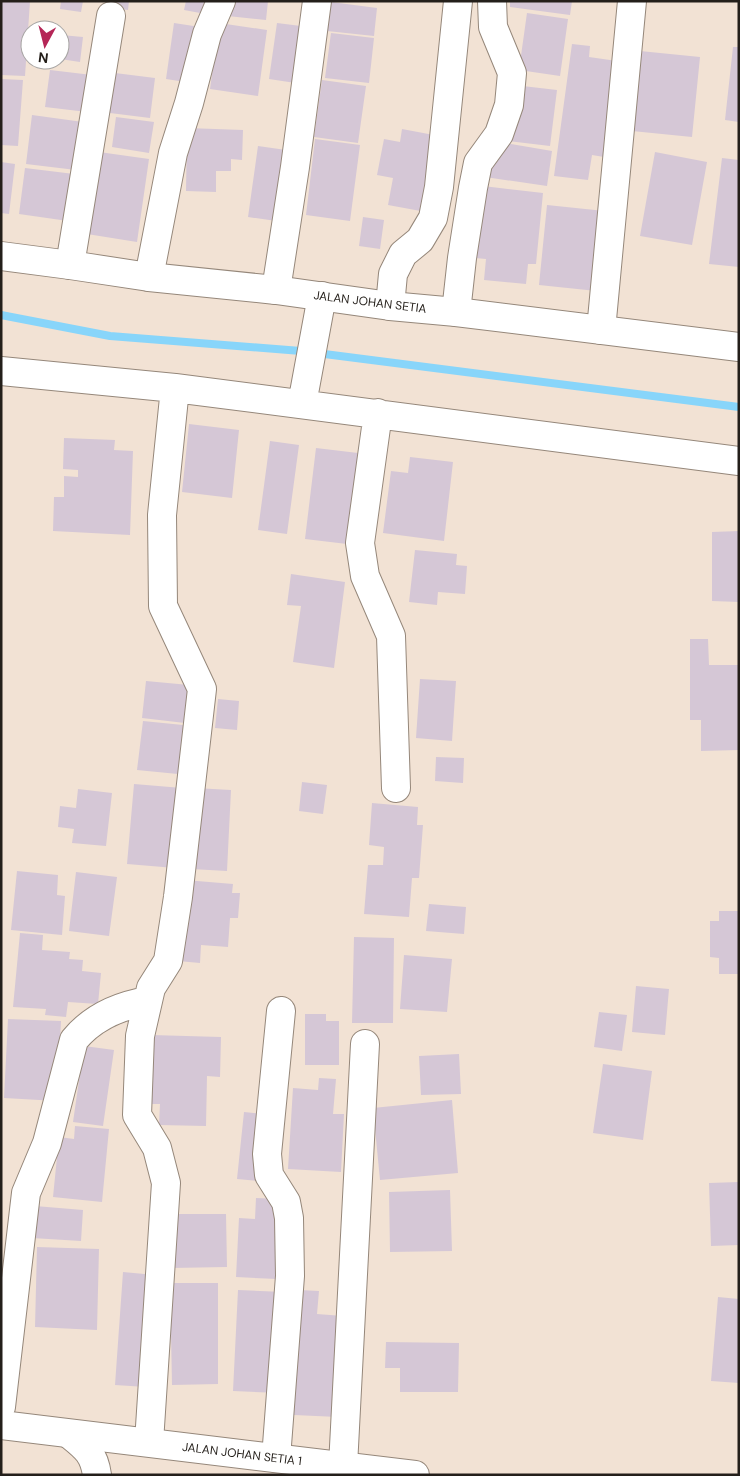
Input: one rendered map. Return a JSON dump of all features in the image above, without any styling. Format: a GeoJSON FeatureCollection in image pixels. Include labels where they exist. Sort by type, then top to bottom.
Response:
{"type":"FeatureCollection","features":[{"type":"Feature","properties":{"kind":"street"},"geometry":{"type":"LineString","coordinates":[[150,277],[173,153],[190,103],[207,34],[221,1]]}},
{"type":"Feature","properties":{"kind":"street"},"geometry":{"type":"LineString","coordinates":[[276,290],[318,1]]}},
{"type":"Feature","properties":{"kind":"street"},"geometry":{"type":"LineString","coordinates":[[390,306],[393,274],[403,254],[420,240],[433,218],[439,187],[458,1]]}},
{"type":"Feature","properties":{"kind":"street"},"geometry":{"type":"LineString","coordinates":[[456,312],[462,258],[476,171],[478,163],[499,134],[508,105],[512,81],[512,73],[493,27],[492,1]]}},
{"type":"Feature","properties":{"kind":"street"},"geometry":{"type":"LineString","coordinates":[[602,320],[632,1]]}},
{"type":"Feature","properties":{"kind":"street"},"geometry":{"type":"LineString","coordinates":[[70,264],[111,16]]}},
{"type":"Feature","properties":{"kind":"street","name":"JALAN JOHAN SETIA"},"geometry":{"type":"LineString","coordinates":[[1,256],[70,264],[150,277],[276,290],[390,306],[456,312],[602,320],[739,347]]}},
{"type":"Feature","properties":{"kind":"street"},"geometry":{"type":"LineString","coordinates":[[304,393],[322,296]]}},
{"type":"Feature","properties":{"kind":"street"},"geometry":{"type":"LineString","coordinates":[[1,371],[175,388],[304,393],[378,413],[739,461]]}},
{"type":"Feature","properties":{"kind":"street"},"geometry":{"type":"LineString","coordinates":[[149,1442],[166,1183],[157,1148],[137,1115],[140,1036],[150,988],[168,961],[178,897],[202,689],[164,606],[162,516],[175,388]]}},
{"type":"Feature","properties":{"kind":"street"},"geometry":{"type":"LineString","coordinates":[[378,413],[360,543],[366,576],[391,636],[396,788]]}},
{"type":"Feature","properties":{"kind":"street"},"geometry":{"type":"LineString","coordinates":[[2,1399],[26,1193],[47,1143],[74,1040],[84,1028],[118,1008],[147,1001]]}},
{"type":"Feature","properties":{"kind":"street"},"geometry":{"type":"LineString","coordinates":[[276,1458],[290,1276],[290,1218],[286,1202],[269,1176],[267,1154],[281,1011]]}},
{"type":"Feature","properties":{"kind":"street"},"geometry":{"type":"LineString","coordinates":[[344,1449],[365,1044]]}},
{"type":"Feature","properties":{"kind":"street","name":"JALAN JOHAN SETIA 1"},"geometry":{"type":"LineString","coordinates":[[1,1426],[276,1458],[344,1449],[415,1475]]}},
{"type":"Feature","properties":{"kind":"street"},"geometry":{"type":"LineString","coordinates":[[69,1434],[88,1451],[95,1463],[96,1475]]}},
{"type":"Feature","properties":{"kind":"building"},"geometry":{"type":"Polygon","coordinates":[[[1,1],[30,1],[29,20],[20,20],[20,70],[25,70],[25,76],[1,75],[1,1]]]}},
{"type":"Feature","properties":{"kind":"building"},"geometry":{"type":"Polygon","coordinates":[[[61,1],[83,1],[81,12],[60,9],[61,1]]]}},
{"type":"Feature","properties":{"kind":"building"},"geometry":{"type":"Polygon","coordinates":[[[116,1],[129,1],[128,10],[115,8],[116,1]]]}},
{"type":"Feature","properties":{"kind":"building"},"geometry":{"type":"Polygon","coordinates":[[[186,1],[213,1],[211,15],[184,10],[186,1]]]}},
{"type":"Feature","properties":{"kind":"building"},"geometry":{"type":"Polygon","coordinates":[[[220,1],[268,1],[266,20],[218,15],[220,1]]]}},
{"type":"Feature","properties":{"kind":"building"},"geometry":{"type":"Polygon","coordinates":[[[510,1],[572,1],[570,15],[510,7],[510,1]]]}},
{"type":"Feature","properties":{"kind":"building"},"geometry":{"type":"Polygon","coordinates":[[[331,2],[377,8],[374,36],[327,31],[331,2]]]}},
{"type":"Feature","properties":{"kind":"building"},"geometry":{"type":"Polygon","coordinates":[[[527,13],[568,19],[560,76],[519,70],[527,13]]]}},
{"type":"Feature","properties":{"kind":"building"},"geometry":{"type":"Polygon","coordinates":[[[174,23],[200,27],[192,83],[166,79],[174,23]]]}},
{"type":"Feature","properties":{"kind":"building"},"geometry":{"type":"Polygon","coordinates":[[[219,23],[267,30],[258,96],[210,89],[219,23]]]}},
{"type":"Feature","properties":{"kind":"building"},"geometry":{"type":"Polygon","coordinates":[[[277,23],[309,27],[302,84],[269,79],[277,23]]]}},
{"type":"Feature","properties":{"kind":"building"},"geometry":{"type":"Polygon","coordinates":[[[331,33],[374,38],[369,83],[325,78],[331,33]]]}},
{"type":"Feature","properties":{"kind":"building"},"geometry":{"type":"Polygon","coordinates":[[[70,36],[83,37],[80,62],[70,60],[70,36]]]}},
{"type":"Feature","properties":{"kind":"building"},"geometry":{"type":"Polygon","coordinates":[[[572,44],[590,46],[589,57],[617,61],[604,157],[592,155],[588,180],[554,176],[572,44]]]}},
{"type":"Feature","properties":{"kind":"building"},"geometry":{"type":"Polygon","coordinates":[[[733,47],[739,47],[739,122],[725,120],[733,47]]]}},
{"type":"Feature","properties":{"kind":"building"},"geometry":{"type":"Polygon","coordinates":[[[640,51],[700,57],[692,137],[632,131],[640,51]]]}},
{"type":"Feature","properties":{"kind":"building"},"geometry":{"type":"Polygon","coordinates":[[[50,70],[92,75],[87,112],[45,107],[50,70]]]}},
{"type":"Feature","properties":{"kind":"building"},"geometry":{"type":"Polygon","coordinates":[[[107,72],[155,78],[150,118],[102,112],[107,72]]]}},
{"type":"Feature","properties":{"kind":"building"},"geometry":{"type":"Polygon","coordinates":[[[1,79],[23,80],[18,146],[1,145],[1,79]]]}},
{"type":"Feature","properties":{"kind":"building"},"geometry":{"type":"Polygon","coordinates":[[[322,80],[366,86],[358,143],[314,137],[322,80]]]}},
{"type":"Feature","properties":{"kind":"building"},"geometry":{"type":"Polygon","coordinates":[[[514,85],[557,90],[550,146],[507,141],[514,85]]]}},
{"type":"Feature","properties":{"kind":"building"},"geometry":{"type":"Polygon","coordinates":[[[32,115],[83,122],[76,170],[26,164],[32,115]]]}},
{"type":"Feature","properties":{"kind":"building"},"geometry":{"type":"Polygon","coordinates":[[[116,117],[154,122],[149,153],[112,147],[116,117]]]}},
{"type":"Feature","properties":{"kind":"building"},"geometry":{"type":"Polygon","coordinates":[[[187,128],[243,130],[242,160],[231,159],[231,171],[216,171],[216,192],[186,191],[187,128]]]}},
{"type":"Feature","properties":{"kind":"building"},"geometry":{"type":"Polygon","coordinates":[[[402,129],[439,136],[426,212],[388,205],[393,178],[377,175],[384,139],[400,142],[402,129]]]}},
{"type":"Feature","properties":{"kind":"building"},"geometry":{"type":"Polygon","coordinates":[[[315,139],[360,145],[350,221],[306,215],[315,139]]]}},
{"type":"Feature","properties":{"kind":"building"},"geometry":{"type":"Polygon","coordinates":[[[505,143],[552,151],[547,186],[485,177],[505,143]]]}},
{"type":"Feature","properties":{"kind":"building"},"geometry":{"type":"Polygon","coordinates":[[[258,146],[293,151],[283,222],[248,217],[258,146]]]}},
{"type":"Feature","properties":{"kind":"building"},"geometry":{"type":"Polygon","coordinates":[[[99,152],[149,159],[137,242],[87,234],[99,152]]]}},
{"type":"Feature","properties":{"kind":"building"},"geometry":{"type":"Polygon","coordinates":[[[655,152],[707,162],[692,245],[640,236],[655,152]]]}},
{"type":"Feature","properties":{"kind":"building"},"geometry":{"type":"Polygon","coordinates":[[[722,158],[739,160],[739,267],[709,264],[722,158]]]}},
{"type":"Feature","properties":{"kind":"building"},"geometry":{"type":"Polygon","coordinates":[[[1,162],[15,164],[9,214],[1,213],[1,162]]]}},
{"type":"Feature","properties":{"kind":"building"},"geometry":{"type":"Polygon","coordinates":[[[25,168],[74,174],[68,221],[19,214],[25,168]]]}},
{"type":"Feature","properties":{"kind":"building"},"geometry":{"type":"Polygon","coordinates":[[[483,186],[543,193],[536,264],[528,264],[526,284],[484,280],[486,259],[475,258],[483,186]]]}},
{"type":"Feature","properties":{"kind":"building"},"geometry":{"type":"Polygon","coordinates":[[[547,205],[614,212],[606,292],[539,285],[547,205]]]}},
{"type":"Feature","properties":{"kind":"building"},"geometry":{"type":"Polygon","coordinates":[[[363,217],[384,220],[380,249],[359,246],[363,217]]]}},
{"type":"Feature","properties":{"kind":"building"},"geometry":{"type":"Polygon","coordinates":[[[189,424],[239,430],[232,498],[182,492],[189,424]]]}},
{"type":"Feature","properties":{"kind":"building"},"geometry":{"type":"Polygon","coordinates":[[[64,438],[115,440],[114,450],[133,451],[130,535],[53,531],[54,497],[64,497],[64,476],[78,477],[78,470],[63,469],[64,438]]]}},
{"type":"Feature","properties":{"kind":"building"},"geometry":{"type":"Polygon","coordinates":[[[270,441],[299,445],[287,534],[258,530],[270,441]]]}},
{"type":"Feature","properties":{"kind":"building"},"geometry":{"type":"Polygon","coordinates":[[[316,448],[358,453],[347,544],[305,539],[316,448]]]}},
{"type":"Feature","properties":{"kind":"building"},"geometry":{"type":"Polygon","coordinates":[[[410,457],[453,462],[444,541],[383,533],[391,471],[408,473],[410,457]]]}},
{"type":"Feature","properties":{"kind":"building"},"geometry":{"type":"Polygon","coordinates":[[[739,531],[739,602],[712,601],[712,532],[739,531]]]}},
{"type":"Feature","properties":{"kind":"building"},"geometry":{"type":"Polygon","coordinates":[[[415,550],[457,554],[456,565],[467,566],[465,594],[438,592],[437,605],[409,602],[415,550]]]}},
{"type":"Feature","properties":{"kind":"building"},"geometry":{"type":"Polygon","coordinates":[[[291,574],[345,582],[334,668],[293,662],[301,606],[287,605],[291,574]]]}},
{"type":"Feature","properties":{"kind":"building"},"geometry":{"type":"Polygon","coordinates":[[[690,639],[708,639],[709,665],[739,665],[739,750],[701,751],[701,720],[690,720],[690,639]]]}},
{"type":"Feature","properties":{"kind":"building"},"geometry":{"type":"Polygon","coordinates":[[[420,679],[456,681],[452,741],[416,738],[420,679]]]}},
{"type":"Feature","properties":{"kind":"building"},"geometry":{"type":"Polygon","coordinates":[[[146,681],[189,685],[185,723],[142,718],[146,681]]]}},
{"type":"Feature","properties":{"kind":"building"},"geometry":{"type":"Polygon","coordinates":[[[218,699],[239,701],[237,730],[215,728],[218,699]]]}},
{"type":"Feature","properties":{"kind":"building"},"geometry":{"type":"Polygon","coordinates":[[[143,721],[193,726],[188,775],[137,770],[143,721]]]}},
{"type":"Feature","properties":{"kind":"building"},"geometry":{"type":"Polygon","coordinates":[[[436,757],[464,758],[463,783],[435,781],[436,757]]]}},
{"type":"Feature","properties":{"kind":"building"},"geometry":{"type":"Polygon","coordinates":[[[302,782],[327,785],[323,814],[299,811],[302,782]]]}},
{"type":"Feature","properties":{"kind":"building"},"geometry":{"type":"Polygon","coordinates":[[[134,784],[182,788],[175,868],[127,864],[134,784]]]}},
{"type":"Feature","properties":{"kind":"building"},"geometry":{"type":"Polygon","coordinates":[[[195,788],[231,790],[227,871],[191,869],[195,788]]]}},
{"type":"Feature","properties":{"kind":"building"},"geometry":{"type":"Polygon","coordinates":[[[78,789],[112,793],[106,846],[72,843],[74,829],[58,827],[60,806],[76,808],[78,789]]]}},
{"type":"Feature","properties":{"kind":"building"},"geometry":{"type":"Polygon","coordinates":[[[372,803],[418,807],[417,825],[423,825],[419,878],[412,878],[409,917],[364,914],[368,865],[383,865],[384,847],[369,845],[372,803]]]}},
{"type":"Feature","properties":{"kind":"building"},"geometry":{"type":"Polygon","coordinates":[[[17,871],[58,875],[57,895],[65,896],[62,935],[11,930],[17,871]]]}},
{"type":"Feature","properties":{"kind":"building"},"geometry":{"type":"Polygon","coordinates":[[[76,872],[117,877],[109,936],[69,931],[76,872]]]}},
{"type":"Feature","properties":{"kind":"building"},"geometry":{"type":"Polygon","coordinates":[[[185,880],[233,884],[232,893],[240,893],[238,918],[230,918],[228,947],[201,945],[200,963],[178,961],[185,880]]]}},
{"type":"Feature","properties":{"kind":"building"},"geometry":{"type":"Polygon","coordinates":[[[429,904],[466,907],[464,934],[426,931],[429,904]]]}},
{"type":"Feature","properties":{"kind":"building"},"geometry":{"type":"Polygon","coordinates":[[[719,911],[739,911],[739,974],[719,974],[719,958],[710,957],[710,921],[719,921],[719,911]]]}},
{"type":"Feature","properties":{"kind":"building"},"geometry":{"type":"Polygon","coordinates":[[[20,933],[43,935],[42,950],[70,952],[69,959],[83,960],[82,971],[101,973],[98,1004],[68,1002],[66,1017],[45,1015],[46,1009],[13,1007],[20,933]]]}},
{"type":"Feature","properties":{"kind":"building"},"geometry":{"type":"Polygon","coordinates":[[[354,937],[394,938],[393,1023],[352,1023],[354,937]]]}},
{"type":"Feature","properties":{"kind":"building"},"geometry":{"type":"Polygon","coordinates":[[[404,955],[452,959],[447,1012],[400,1009],[404,955]]]}},
{"type":"Feature","properties":{"kind":"building"},"geometry":{"type":"Polygon","coordinates":[[[636,986],[669,989],[665,1035],[632,1032],[636,986]]]}},
{"type":"Feature","properties":{"kind":"building"},"geometry":{"type":"Polygon","coordinates":[[[599,1012],[627,1015],[622,1051],[594,1047],[599,1012]]]}},
{"type":"Feature","properties":{"kind":"building"},"geometry":{"type":"Polygon","coordinates":[[[305,1014],[326,1014],[326,1021],[339,1021],[339,1065],[305,1065],[305,1014]]]}},
{"type":"Feature","properties":{"kind":"building"},"geometry":{"type":"Polygon","coordinates":[[[8,1019],[61,1021],[57,1101],[4,1098],[8,1019]]]}},
{"type":"Feature","properties":{"kind":"building"},"geometry":{"type":"Polygon","coordinates":[[[151,1035],[221,1037],[220,1077],[207,1076],[206,1126],[159,1125],[160,1104],[149,1104],[151,1035]]]}},
{"type":"Feature","properties":{"kind":"building"},"geometry":{"type":"Polygon","coordinates":[[[84,1046],[114,1050],[103,1126],[73,1122],[84,1046]]]}},
{"type":"Feature","properties":{"kind":"building"},"geometry":{"type":"Polygon","coordinates":[[[459,1054],[461,1094],[421,1095],[419,1056],[459,1054]]]}},
{"type":"Feature","properties":{"kind":"building"},"geometry":{"type":"Polygon","coordinates":[[[603,1064],[652,1071],[643,1140],[593,1133],[603,1064]]]}},
{"type":"Feature","properties":{"kind":"building"},"geometry":{"type":"Polygon","coordinates":[[[319,1078],[336,1079],[333,1114],[344,1114],[341,1172],[288,1169],[293,1088],[318,1090],[319,1078]]]}},
{"type":"Feature","properties":{"kind":"building"},"geometry":{"type":"Polygon","coordinates":[[[452,1100],[458,1173],[380,1180],[373,1108],[452,1100]]]}},
{"type":"Feature","properties":{"kind":"building"},"geometry":{"type":"Polygon","coordinates":[[[244,1112],[264,1114],[258,1181],[237,1179],[244,1112]]]}},
{"type":"Feature","properties":{"kind":"building"},"geometry":{"type":"Polygon","coordinates":[[[75,1126],[109,1129],[102,1202],[53,1197],[59,1137],[74,1139],[75,1126]]]}},
{"type":"Feature","properties":{"kind":"building"},"geometry":{"type":"Polygon","coordinates":[[[739,1182],[739,1245],[711,1246],[709,1183],[739,1182]]]}},
{"type":"Feature","properties":{"kind":"building"},"geometry":{"type":"Polygon","coordinates":[[[450,1190],[452,1251],[390,1252],[389,1192],[450,1190]]]}},
{"type":"Feature","properties":{"kind":"building"},"geometry":{"type":"Polygon","coordinates":[[[256,1198],[280,1199],[277,1279],[236,1277],[239,1218],[255,1219],[256,1198]]]}},
{"type":"Feature","properties":{"kind":"building"},"geometry":{"type":"Polygon","coordinates":[[[35,1206],[83,1210],[81,1241],[32,1238],[35,1206]]]}},
{"type":"Feature","properties":{"kind":"building"},"geometry":{"type":"Polygon","coordinates":[[[171,1214],[226,1214],[227,1267],[171,1268],[171,1214]]]}},
{"type":"Feature","properties":{"kind":"building"},"geometry":{"type":"Polygon","coordinates":[[[37,1247],[99,1249],[97,1330],[35,1327],[37,1247]]]}},
{"type":"Feature","properties":{"kind":"building"},"geometry":{"type":"Polygon","coordinates":[[[123,1272],[155,1275],[146,1387],[115,1385],[123,1272]]]}},
{"type":"Feature","properties":{"kind":"building"},"geometry":{"type":"Polygon","coordinates":[[[170,1283],[218,1283],[218,1384],[172,1385],[170,1283]]]}},
{"type":"Feature","properties":{"kind":"building"},"geometry":{"type":"Polygon","coordinates":[[[238,1290],[284,1292],[280,1393],[233,1391],[238,1290]]]}},
{"type":"Feature","properties":{"kind":"building"},"geometry":{"type":"Polygon","coordinates":[[[299,1290],[319,1291],[317,1314],[343,1316],[338,1417],[294,1415],[299,1290]]]}},
{"type":"Feature","properties":{"kind":"building"},"geometry":{"type":"Polygon","coordinates":[[[718,1297],[739,1299],[739,1383],[711,1381],[718,1297]]]}},
{"type":"Feature","properties":{"kind":"building"},"geometry":{"type":"Polygon","coordinates":[[[386,1342],[459,1343],[458,1392],[400,1392],[400,1368],[385,1368],[386,1342]]]}},
{"type":"Feature","properties":{"kind":"waterway"},"geometry":{"type":"LineString","coordinates":[[1,315],[110,336],[301,351],[739,407]]}}]}
